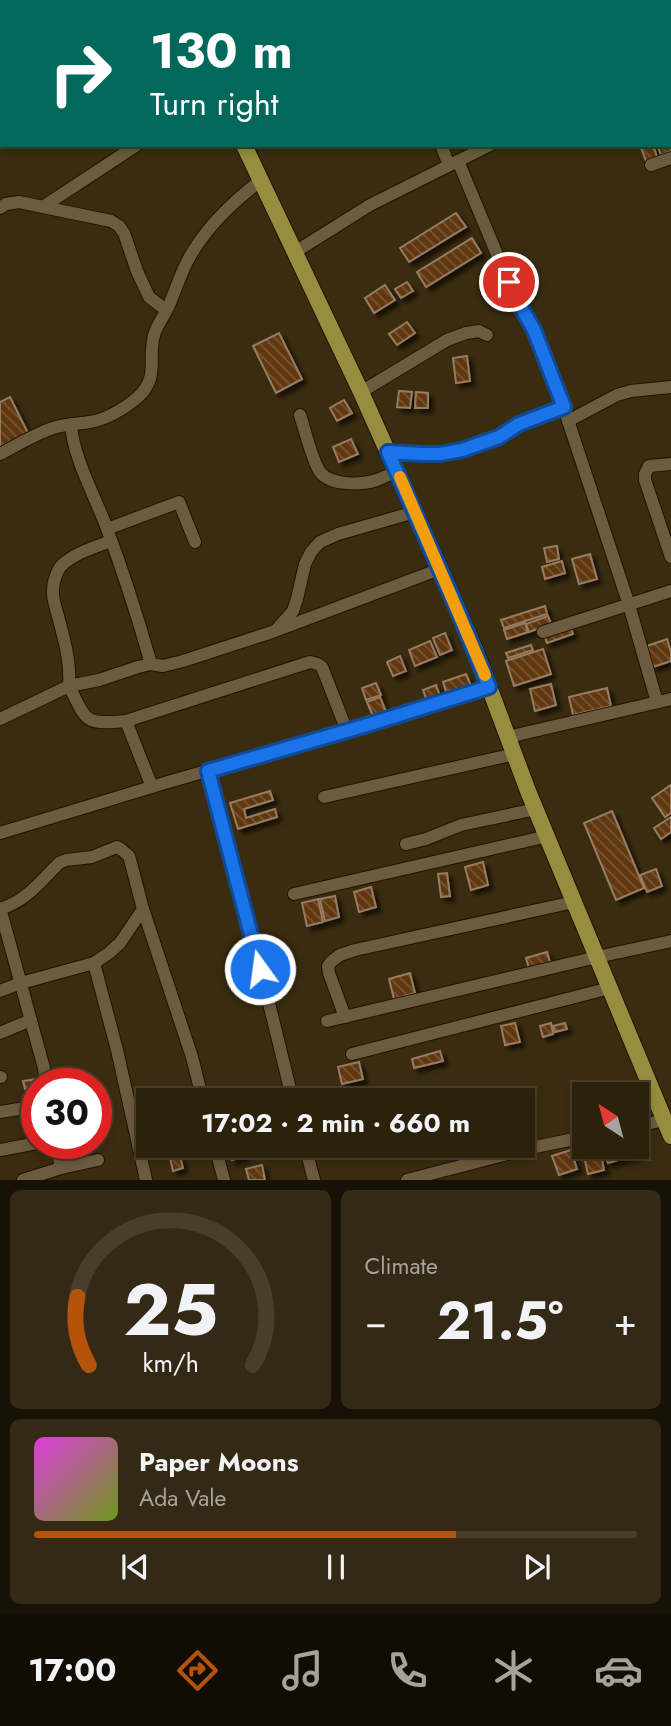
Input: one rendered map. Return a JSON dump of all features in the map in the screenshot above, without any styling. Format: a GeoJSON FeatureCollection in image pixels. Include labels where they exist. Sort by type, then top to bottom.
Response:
{"type":"FeatureCollection","features":[{"type":"Feature","properties":{"kind":"main road"},"geometry":{"type":"LineString","coordinates":[[245,147],[361,392],[440,569],[668,1128]]}},
{"type":"Feature","properties":{"kind":"street"},"geometry":{"type":"LineString","coordinates":[[44,206],[134,147]]}},
{"type":"Feature","properties":{"kind":"street"},"geometry":{"type":"LineString","coordinates":[[442,147],[453,163],[514,295],[534,330],[564,407],[629,605],[657,702]]}},
{"type":"Feature","properties":{"kind":"street"},"geometry":{"type":"LineString","coordinates":[[295,252],[370,205],[486,147]]}},
{"type":"Feature","properties":{"kind":"street"},"geometry":{"type":"LineString","coordinates":[[651,165],[671,158]]}},
{"type":"Feature","properties":{"kind":"street"},"geometry":{"type":"LineString","coordinates":[[0,454],[44,432],[110,415],[138,397],[147,387],[153,370],[155,333],[188,259],[209,226],[236,199],[261,180]]}},
{"type":"Feature","properties":{"kind":"street"},"geometry":{"type":"LineString","coordinates":[[0,208],[19,202],[111,221],[124,233],[136,271],[149,297],[166,310]]}},
{"type":"Feature","properties":{"kind":"street"},"geometry":{"type":"LineString","coordinates":[[361,392],[447,340],[466,332],[479,331],[487,335]]}},
{"type":"Feature","properties":{"kind":"street"},"geometry":{"type":"LineString","coordinates":[[568,421],[617,395],[671,387]]}},
{"type":"Feature","properties":{"kind":"street"},"geometry":{"type":"LineString","coordinates":[[388,452],[431,454],[462,450],[499,437],[519,424],[564,407]]}},
{"type":"Feature","properties":{"kind":"street"},"geometry":{"type":"LineString","coordinates":[[300,415],[316,464],[321,474],[329,479],[339,482],[375,481],[397,471]]}},
{"type":"Feature","properties":{"kind":"street"},"geometry":{"type":"LineString","coordinates":[[71,424],[80,460],[123,571],[151,664]]}},
{"type":"Feature","properties":{"kind":"street"},"geometry":{"type":"LineString","coordinates":[[671,464],[649,466],[645,480],[671,557]]}},
{"type":"Feature","properties":{"kind":"street"},"geometry":{"type":"LineString","coordinates":[[195,542],[179,502],[109,535],[60,567],[52,589],[68,654],[71,672],[69,686],[89,721],[126,721],[310,662],[322,667],[347,731]]}},
{"type":"Feature","properties":{"kind":"street"},"geometry":{"type":"LineString","coordinates":[[275,631],[293,611],[305,564],[320,542],[338,534],[415,512]]}},
{"type":"Feature","properties":{"kind":"street"},"geometry":{"type":"LineString","coordinates":[[0,719],[69,686],[151,664],[163,666],[183,662],[275,631],[440,569]]}},
{"type":"Feature","properties":{"kind":"street"},"geometry":{"type":"LineString","coordinates":[[543,632],[671,592]]}},
{"type":"Feature","properties":{"kind":"street"},"geometry":{"type":"LineString","coordinates":[[0,833],[489,687]]}},
{"type":"Feature","properties":{"kind":"street"},"geometry":{"type":"LineString","coordinates":[[508,737],[671,699]]}},
{"type":"Feature","properties":{"kind":"street"},"geometry":{"type":"LineString","coordinates":[[126,721],[152,787]]}},
{"type":"Feature","properties":{"kind":"street"},"geometry":{"type":"LineString","coordinates":[[324,797],[514,754]]}},
{"type":"Feature","properties":{"kind":"street"},"geometry":{"type":"LineString","coordinates":[[208,771],[290,1088]]}},
{"type":"Feature","properties":{"kind":"street"},"geometry":{"type":"LineString","coordinates":[[405,844],[461,825],[536,809]]}},
{"type":"Feature","properties":{"kind":"street"},"geometry":{"type":"LineString","coordinates":[[293,894],[548,836]]}},
{"type":"Feature","properties":{"kind":"street"},"geometry":{"type":"LineString","coordinates":[[44,1068],[0,909],[21,900],[59,863],[92,857],[117,847],[129,856],[200,1088]]}},
{"type":"Feature","properties":{"kind":"street"},"geometry":{"type":"LineString","coordinates":[[345,1017],[328,967],[340,955],[387,942],[574,902]]}},
{"type":"Feature","properties":{"kind":"street"},"geometry":{"type":"LineString","coordinates":[[0,991],[94,963],[120,943],[143,909]]}},
{"type":"Feature","properties":{"kind":"street"},"geometry":{"type":"LineString","coordinates":[[327,1021],[671,941]]}},
{"type":"Feature","properties":{"kind":"street"},"geometry":{"type":"LineString","coordinates":[[94,963],[146,1180]]}},
{"type":"Feature","properties":{"kind":"street"},"geometry":{"type":"LineString","coordinates":[[352,1054],[610,988]]}},
{"type":"Feature","properties":{"kind":"street"},"geometry":{"type":"LineString","coordinates":[[0,1033],[31,1020]]}},
{"type":"Feature","properties":{"kind":"street"},"geometry":{"type":"LineString","coordinates":[[0,1112],[21,1109]]}},
{"type":"Feature","properties":{"kind":"street"},"geometry":{"type":"LineString","coordinates":[[649,1127],[668,1128]]}},
{"type":"Feature","properties":{"kind":"street"},"geometry":{"type":"LineString","coordinates":[[407,1180],[572,1139]]}},
{"type":"Feature","properties":{"kind":"street"},"geometry":{"type":"LineString","coordinates":[[0,1150],[21,1146]]}},
{"type":"Feature","properties":{"kind":"street"},"geometry":{"type":"LineString","coordinates":[[218,1158],[224,1180]]}},
{"type":"Feature","properties":{"kind":"street"},"geometry":{"type":"LineString","coordinates":[[308,1158],[314,1180]]}},
{"type":"Feature","properties":{"kind":"street"},"geometry":{"type":"LineString","coordinates":[[59,1159],[61,1168]]}},
{"type":"Feature","properties":{"kind":"street"},"geometry":{"type":"LineString","coordinates":[[23,1180],[99,1160]]}},
{"type":"Feature","properties":{"kind":"building"},"geometry":{"type":"Polygon","coordinates":[[[641,147],[654,147],[657,157],[646,161],[641,147]]]}},
{"type":"Feature","properties":{"kind":"building"},"geometry":{"type":"Polygon","coordinates":[[[658,147],[671,147],[671,151],[661,155],[658,147]]]}},
{"type":"Feature","properties":{"kind":"building"},"geometry":{"type":"Polygon","coordinates":[[[456,213],[466,227],[409,262],[400,248],[456,213]]]}},
{"type":"Feature","properties":{"kind":"building"},"geometry":{"type":"Polygon","coordinates":[[[472,238],[481,253],[426,287],[417,272],[472,238]]]}},
{"type":"Feature","properties":{"kind":"building"},"geometry":{"type":"Polygon","coordinates":[[[407,282],[413,291],[401,298],[395,289],[407,282]]]}},
{"type":"Feature","properties":{"kind":"building"},"geometry":{"type":"Polygon","coordinates":[[[385,285],[395,300],[374,313],[365,298],[385,285]]]}},
{"type":"Feature","properties":{"kind":"building"},"geometry":{"type":"Polygon","coordinates":[[[407,322],[415,333],[397,345],[389,334],[407,322]]]}},
{"type":"Feature","properties":{"kind":"building"},"geometry":{"type":"Polygon","coordinates":[[[279,333],[302,379],[276,393],[253,346],[279,333]]]}},
{"type":"Feature","properties":{"kind":"building"},"geometry":{"type":"Polygon","coordinates":[[[467,356],[470,381],[456,383],[453,358],[467,356]]]}},
{"type":"Feature","properties":{"kind":"building"},"geometry":{"type":"Polygon","coordinates":[[[399,391],[412,392],[410,408],[397,407],[399,391]]]}},
{"type":"Feature","properties":{"kind":"building"},"geometry":{"type":"Polygon","coordinates":[[[416,392],[428,393],[428,408],[415,408],[416,392]]]}},
{"type":"Feature","properties":{"kind":"building"},"geometry":{"type":"Polygon","coordinates":[[[10,397],[28,433],[0,447],[0,402],[10,397]]]}},
{"type":"Feature","properties":{"kind":"building"},"geometry":{"type":"Polygon","coordinates":[[[344,400],[352,413],[337,421],[330,408],[344,400]]]}},
{"type":"Feature","properties":{"kind":"building"},"geometry":{"type":"Polygon","coordinates":[[[351,439],[358,454],[339,462],[333,447],[351,439]]]}},
{"type":"Feature","properties":{"kind":"building"},"geometry":{"type":"Polygon","coordinates":[[[557,546],[559,559],[547,562],[544,548],[557,546]]]}},
{"type":"Feature","properties":{"kind":"building"},"geometry":{"type":"Polygon","coordinates":[[[590,554],[597,579],[579,584],[572,559],[590,554]]]}},
{"type":"Feature","properties":{"kind":"building"},"geometry":{"type":"Polygon","coordinates":[[[562,561],[565,573],[545,579],[542,567],[562,561]]]}},
{"type":"Feature","properties":{"kind":"building"},"geometry":{"type":"Polygon","coordinates":[[[545,606],[547,614],[504,628],[501,620],[545,606]]]}},
{"type":"Feature","properties":{"kind":"building"},"geometry":{"type":"Polygon","coordinates":[[[548,616],[551,624],[529,632],[526,624],[548,616]]]}},
{"type":"Feature","properties":{"kind":"building"},"geometry":{"type":"Polygon","coordinates":[[[525,623],[528,632],[507,639],[504,630],[525,623]]]}},
{"type":"Feature","properties":{"kind":"building"},"geometry":{"type":"Polygon","coordinates":[[[570,626],[573,634],[547,643],[544,635],[570,626]]]}},
{"type":"Feature","properties":{"kind":"building"},"geometry":{"type":"Polygon","coordinates":[[[445,633],[452,650],[440,655],[433,638],[445,633]]]}},
{"type":"Feature","properties":{"kind":"building"},"geometry":{"type":"Polygon","coordinates":[[[667,639],[671,661],[653,667],[647,646],[667,639]]]}},
{"type":"Feature","properties":{"kind":"building"},"geometry":{"type":"Polygon","coordinates":[[[430,641],[437,657],[415,666],[409,650],[430,641]]]}},
{"type":"Feature","properties":{"kind":"building"},"geometry":{"type":"Polygon","coordinates":[[[531,645],[533,650],[508,658],[506,653],[531,645]]]}},
{"type":"Feature","properties":{"kind":"building"},"geometry":{"type":"Polygon","coordinates":[[[543,649],[551,674],[514,686],[506,661],[543,649]]]}},
{"type":"Feature","properties":{"kind":"building"},"geometry":{"type":"Polygon","coordinates":[[[400,656],[406,671],[393,676],[387,662],[400,656]]]}},
{"type":"Feature","properties":{"kind":"building"},"geometry":{"type":"Polygon","coordinates":[[[466,674],[471,686],[447,695],[443,682],[466,674]]]}},
{"type":"Feature","properties":{"kind":"building"},"geometry":{"type":"Polygon","coordinates":[[[376,683],[381,695],[366,700],[362,688],[376,683]]]}},
{"type":"Feature","properties":{"kind":"building"},"geometry":{"type":"Polygon","coordinates":[[[551,684],[556,705],[535,711],[530,689],[551,684]]]}},
{"type":"Feature","properties":{"kind":"building"},"geometry":{"type":"Polygon","coordinates":[[[436,685],[440,696],[427,701],[423,690],[436,685]]]}},
{"type":"Feature","properties":{"kind":"building"},"geometry":{"type":"Polygon","coordinates":[[[607,688],[611,706],[573,715],[569,697],[607,688]]]}},
{"type":"Feature","properties":{"kind":"building"},"geometry":{"type":"Polygon","coordinates":[[[380,697],[387,714],[374,719],[367,702],[380,697]]]}},
{"type":"Feature","properties":{"kind":"building"},"geometry":{"type":"Polygon","coordinates":[[[671,785],[671,813],[665,817],[652,798],[671,785]]]}},
{"type":"Feature","properties":{"kind":"building"},"geometry":{"type":"Polygon","coordinates":[[[270,791],[273,800],[244,809],[246,818],[275,809],[277,817],[238,829],[230,803],[270,791]]]}},
{"type":"Feature","properties":{"kind":"building"},"geometry":{"type":"Polygon","coordinates":[[[612,811],[644,888],[616,900],[584,823],[612,811]]]}},
{"type":"Feature","properties":{"kind":"building"},"geometry":{"type":"Polygon","coordinates":[[[671,817],[671,832],[661,839],[654,828],[671,817]]]}},
{"type":"Feature","properties":{"kind":"building"},"geometry":{"type":"Polygon","coordinates":[[[483,862],[488,885],[471,890],[465,867],[483,862]]]}},
{"type":"Feature","properties":{"kind":"building"},"geometry":{"type":"Polygon","coordinates":[[[656,869],[662,886],[647,892],[640,875],[656,869]]]}},
{"type":"Feature","properties":{"kind":"building"},"geometry":{"type":"Polygon","coordinates":[[[447,873],[450,896],[441,897],[438,874],[447,873]]]}},
{"type":"Feature","properties":{"kind":"building"},"geometry":{"type":"Polygon","coordinates":[[[371,887],[376,907],[359,912],[354,892],[371,887]]]}},
{"type":"Feature","properties":{"kind":"building"},"geometry":{"type":"Polygon","coordinates":[[[335,896],[339,917],[325,921],[320,899],[335,896]]]}},
{"type":"Feature","properties":{"kind":"building"},"geometry":{"type":"Polygon","coordinates":[[[318,899],[323,922],[307,926],[302,903],[318,899]]]}},
{"type":"Feature","properties":{"kind":"building"},"geometry":{"type":"Polygon","coordinates":[[[547,952],[550,962],[529,968],[526,958],[547,952]]]}},
{"type":"Feature","properties":{"kind":"building"},"geometry":{"type":"Polygon","coordinates":[[[410,973],[415,993],[394,999],[389,979],[410,973]]]}},
{"type":"Feature","properties":{"kind":"building"},"geometry":{"type":"Polygon","coordinates":[[[515,1023],[520,1042],[505,1045],[501,1026],[515,1023]]]}},
{"type":"Feature","properties":{"kind":"building"},"geometry":{"type":"Polygon","coordinates":[[[551,1023],[553,1034],[543,1037],[540,1026],[551,1023]]]}},
{"type":"Feature","properties":{"kind":"building"},"geometry":{"type":"Polygon","coordinates":[[[565,1023],[567,1029],[555,1032],[553,1026],[565,1023]]]}},
{"type":"Feature","properties":{"kind":"building"},"geometry":{"type":"Polygon","coordinates":[[[440,1051],[443,1061],[414,1068],[412,1059],[440,1051]]]}},
{"type":"Feature","properties":{"kind":"building"},"geometry":{"type":"Polygon","coordinates":[[[359,1062],[363,1079],[342,1084],[338,1067],[359,1062]]]}},
{"type":"Feature","properties":{"kind":"building"},"geometry":{"type":"Polygon","coordinates":[[[571,1150],[577,1169],[559,1175],[552,1156],[571,1150]]]}},
{"type":"Feature","properties":{"kind":"building"},"geometry":{"type":"Polygon","coordinates":[[[170,1158],[180,1158],[183,1168],[173,1171],[170,1158]]]}},
{"type":"Feature","properties":{"kind":"building"},"geometry":{"type":"Polygon","coordinates":[[[585,1159],[602,1159],[604,1170],[588,1174],[585,1159]]]}},
{"type":"Feature","properties":{"kind":"building"},"geometry":{"type":"Polygon","coordinates":[[[262,1165],[265,1180],[249,1180],[246,1169],[262,1165]]]}},
{"type":"Feature","properties":{"kind":"slow traffic"},"geometry":{"type":"LineString","coordinates":[[400,477],[485,675]]}},
{"type":"Feature","properties":{"kind":"route"},"geometry":{"type":"LineString","coordinates":[[260,969],[208,771],[489,687],[388,452],[440,454],[462,450],[499,437],[519,424],[564,407],[534,330],[509,282]]}}]}
